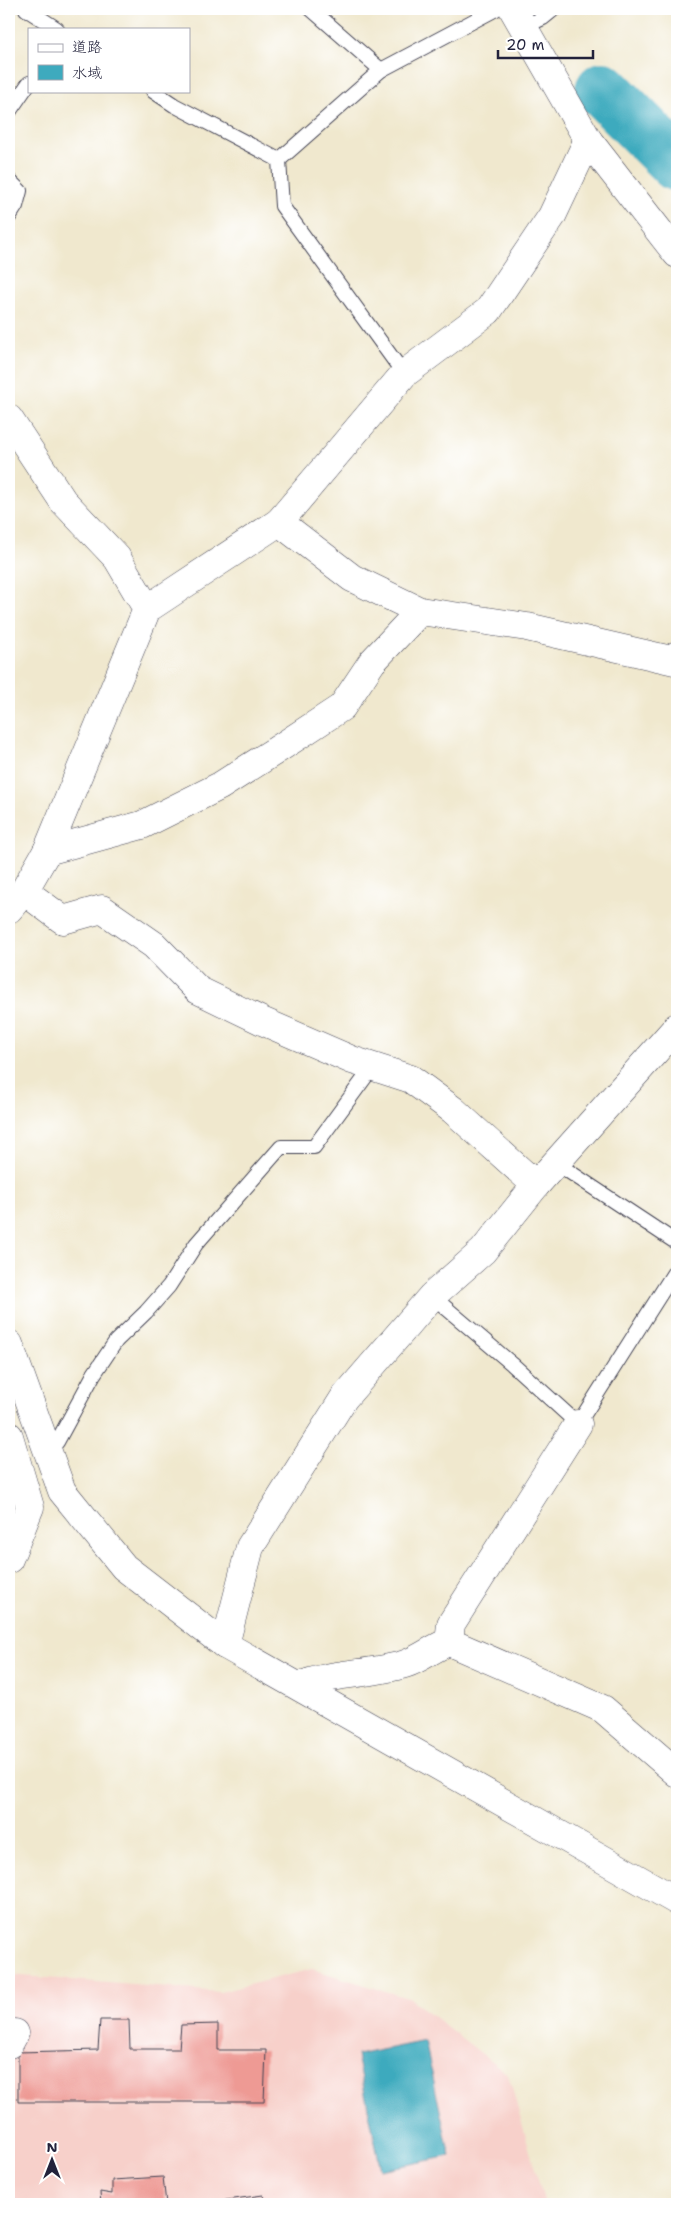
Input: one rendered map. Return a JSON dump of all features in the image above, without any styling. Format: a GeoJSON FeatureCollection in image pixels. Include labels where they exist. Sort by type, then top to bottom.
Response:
{"type":"FeatureCollection","features":[{"type":"Feature","properties":{"kind":"street"},"geometry":{"type":"LineString","coordinates":[[519,18],[588,140],[677,254]]}},
{"type":"Feature","properties":{"kind":"street"},"geometry":{"type":"LineString","coordinates":[[536,1185],[453,1110],[411,1079],[352,1060],[262,1021],[198,990],[154,945],[102,909],[63,920],[16,900],[47,852],[147,609],[280,522],[404,374],[488,311],[552,216],[588,140]]}},
{"type":"Feature","properties":{"kind":"street"},"geometry":{"type":"LineString","coordinates":[[9,420],[63,501],[117,558],[147,609]]}},
{"type":"Feature","properties":{"kind":"street"},"geometry":{"type":"LineString","coordinates":[[280,522],[352,578],[420,611],[528,627],[676,659]]}},
{"type":"Feature","properties":{"kind":"street"},"geometry":{"type":"LineString","coordinates":[[47,852],[142,825],[220,786],[275,751],[342,707],[372,662],[420,611]]}},
{"type":"Feature","properties":{"kind":"street"},"geometry":{"type":"LineString","coordinates":[[225,1645],[250,1547],[344,1398],[432,1296],[484,1251],[536,1185],[677,1027]]}},
{"type":"Feature","properties":{"kind":"street"},"geometry":{"type":"LineString","coordinates":[[9,1344],[62,1492],[124,1567],[225,1645],[354,1716],[383,1736],[677,1901]]}},
{"type":"Feature","properties":{"kind":"street"},"geometry":{"type":"LineString","coordinates":[[449,1642],[451,1624],[578,1424]]}},
{"type":"Feature","properties":{"kind":"street"},"geometry":{"type":"LineString","coordinates":[[9,1436],[14,1475],[30,1507],[9,1559]]}},
{"type":"Feature","properties":{"kind":"street"},"geometry":{"type":"LineString","coordinates":[[299,1686],[316,1679],[382,1670],[406,1664],[437,1646],[449,1642],[602,1709],[677,1773]]}},
{"type":"Feature","properties":{"kind":"lane"},"geometry":{"type":"LineString","coordinates":[[26,9],[54,28]]}},
{"type":"Feature","properties":{"kind":"lane"},"geometry":{"type":"LineString","coordinates":[[311,9],[381,70]]}},
{"type":"Feature","properties":{"kind":"lane"},"geometry":{"type":"LineString","coordinates":[[280,160],[381,70],[496,9]]}},
{"type":"Feature","properties":{"kind":"lane"},"geometry":{"type":"LineString","coordinates":[[519,18],[543,18],[554,9]]}},
{"type":"Feature","properties":{"kind":"lane"},"geometry":{"type":"LineString","coordinates":[[9,112],[28,84]]}},
{"type":"Feature","properties":{"kind":"lane"},"geometry":{"type":"LineString","coordinates":[[154,92],[174,105],[280,160]]}},
{"type":"Feature","properties":{"kind":"lane"},"geometry":{"type":"LineString","coordinates":[[280,160],[282,206],[404,374]]}},
{"type":"Feature","properties":{"kind":"lane"},"geometry":{"type":"LineString","coordinates":[[9,180],[20,191],[16,206],[9,217]]}},
{"type":"Feature","properties":{"kind":"lane"},"geometry":{"type":"LineString","coordinates":[[46,1446],[57,1442],[94,1374],[116,1341],[169,1286],[196,1244],[281,1147],[314,1147],[366,1076],[369,1065]]}},
{"type":"Feature","properties":{"kind":"lane"},"geometry":{"type":"LineString","coordinates":[[556,1162],[677,1243]]}},
{"type":"Feature","properties":{"kind":"lane"},"geometry":{"type":"LineString","coordinates":[[432,1296],[512,1364],[578,1424],[677,1268]]}},
{"type":"Feature","properties":{"kind":"shaded area"},"geometry":{"type":"Polygon","coordinates":[[[312,1969],[411,1999],[508,2074],[545,2204],[9,2204],[9,1975],[220,1992],[312,1969]]]}},
{"type":"Feature","properties":{"kind":"water"},"geometry":{"type":"Polygon","coordinates":[[[425,2041],[450,2156],[381,2170],[357,2055],[425,2041]]]}},
{"type":"Feature","properties":{"kind":"building"},"geometry":{"type":"Polygon","coordinates":[[[100,2020],[129,2020],[130,2049],[179,2049],[181,2025],[218,2024],[218,2050],[266,2050],[264,2102],[18,2102],[18,2052],[98,2050],[100,2020]]]}},
{"type":"Feature","properties":{"kind":"building"},"geometry":{"type":"Polygon","coordinates":[[[163,2177],[166,2204],[101,2204],[100,2192],[112,2194],[112,2180],[163,2177]]]}},
{"type":"Feature","properties":{"kind":"building"},"geometry":{"type":"Polygon","coordinates":[[[263,2195],[265,2204],[205,2204],[205,2203],[263,2195]]]}},
{"type":"Feature","properties":{"kind":"waterway"},"geometry":{"type":"LineString","coordinates":[[603,90],[677,164]]}}]}
